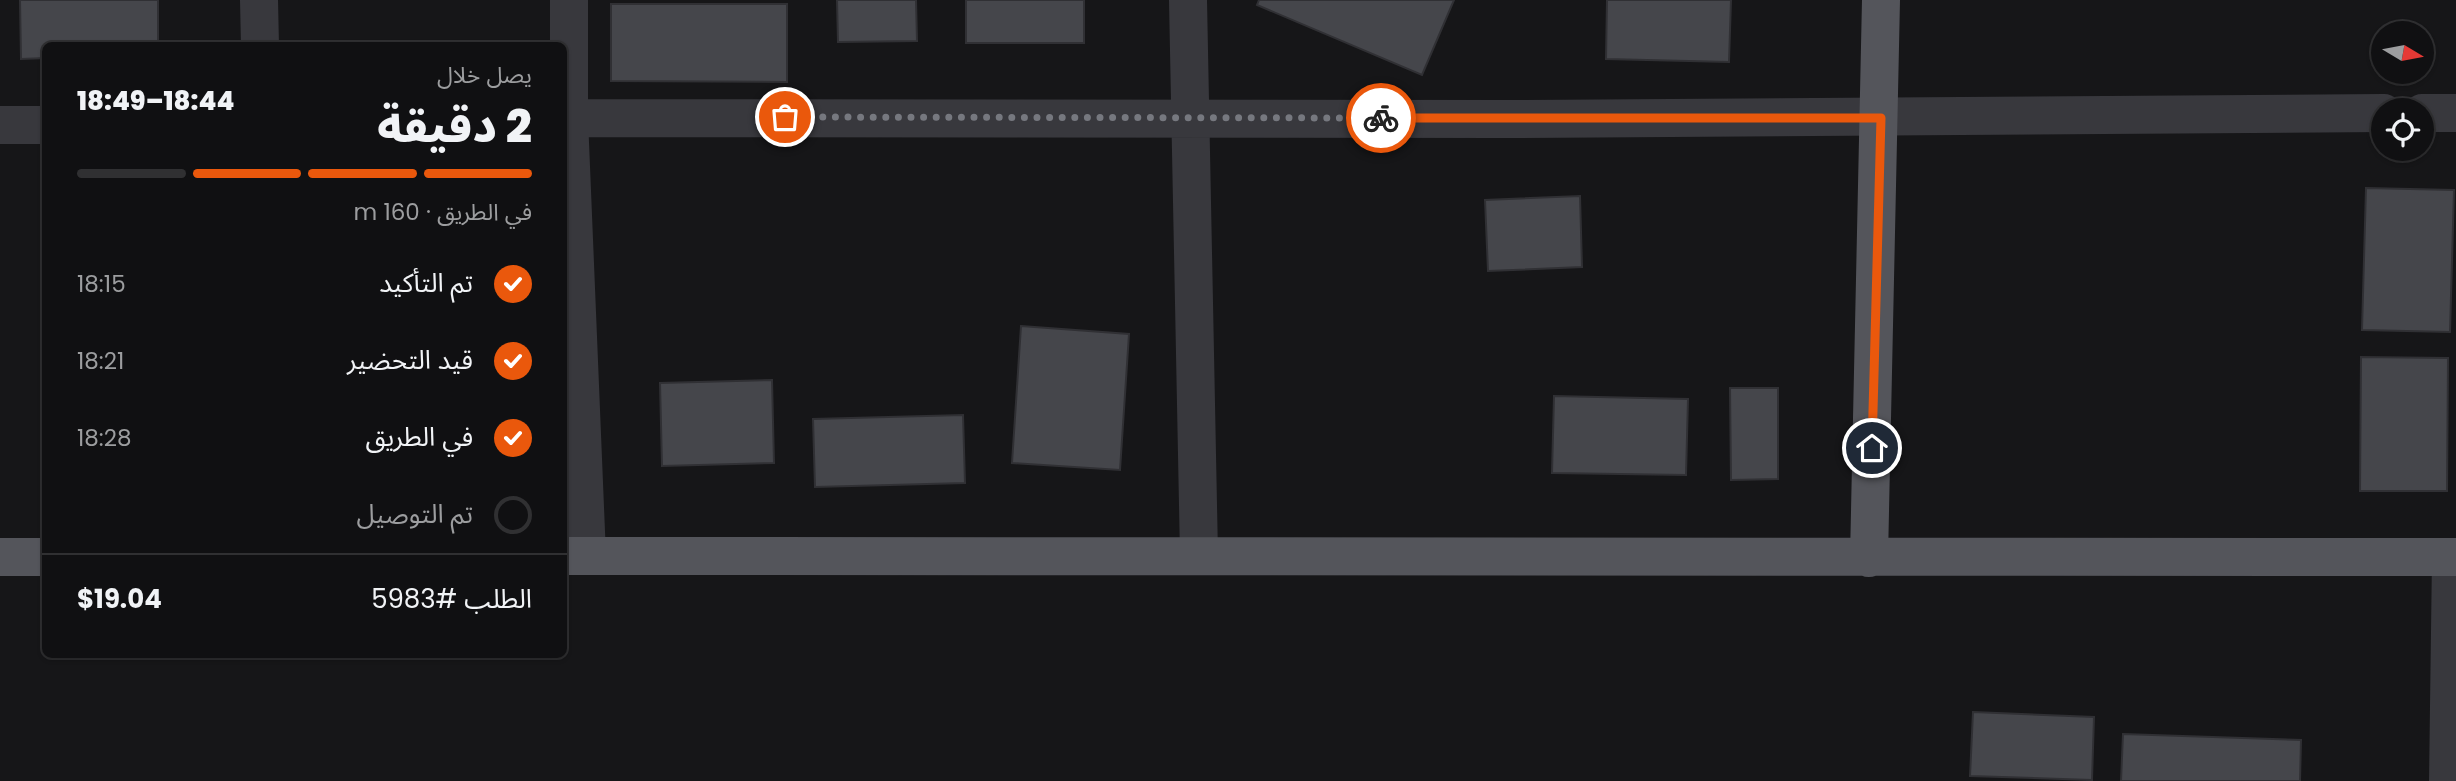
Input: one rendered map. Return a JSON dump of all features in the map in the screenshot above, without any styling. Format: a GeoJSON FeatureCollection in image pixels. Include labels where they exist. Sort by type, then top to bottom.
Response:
{"type":"FeatureCollection","features":[{"type":"Feature","properties":{"kind":"main road"},"geometry":{"type":"LineString","coordinates":[[1869,558],[1881,118],[1881,0]]}},
{"type":"Feature","properties":{"kind":"main road"},"geometry":{"type":"LineString","coordinates":[[575,556],[2454,557]]}},
{"type":"Feature","properties":{"kind":"main road"},"geometry":{"type":"LineString","coordinates":[[0,558],[42,557]]}},
{"type":"Feature","properties":{"kind":"street"},"geometry":{"type":"LineString","coordinates":[[260,0],[260,42]]}},
{"type":"Feature","properties":{"kind":"street"},"geometry":{"type":"LineString","coordinates":[[567,79],[569,0]]}},
{"type":"Feature","properties":{"kind":"street"},"geometry":{"type":"LineString","coordinates":[[1188,0],[1199,555]]}},
{"type":"Feature","properties":{"kind":"street"},"geometry":{"type":"LineString","coordinates":[[567,118],[1881,118],[2371,113]]}},
{"type":"Feature","properties":{"kind":"street"},"geometry":{"type":"LineString","coordinates":[[2434,113],[2456,113]]}},
{"type":"Feature","properties":{"kind":"street"},"geometry":{"type":"LineString","coordinates":[[0,125],[42,125]]}},
{"type":"Feature","properties":{"kind":"street"},"geometry":{"type":"LineString","coordinates":[[567,167],[575,556]]}},
{"type":"Feature","properties":{"kind":"street"},"geometry":{"type":"LineString","coordinates":[[2448,781],[2454,557]]}},
{"type":"Feature","properties":{"kind":"building"},"geometry":{"type":"Polygon","coordinates":[[[20,0],[158,0],[158,42],[42,42],[42,58],[21,59],[20,0]]]}},
{"type":"Feature","properties":{"kind":"building"},"geometry":{"type":"Polygon","coordinates":[[[837,0],[916,0],[917,41],[838,42],[837,0]]]}},
{"type":"Feature","properties":{"kind":"building"},"geometry":{"type":"Polygon","coordinates":[[[966,0],[1084,0],[1084,43],[966,43],[966,0]]]}},
{"type":"Feature","properties":{"kind":"building"},"geometry":{"type":"Polygon","coordinates":[[[1259,0],[1454,0],[1422,75],[1257,5],[1259,0]]]}},
{"type":"Feature","properties":{"kind":"building"},"geometry":{"type":"Polygon","coordinates":[[[1607,0],[1731,0],[1729,62],[1606,59],[1607,0]]]}},
{"type":"Feature","properties":{"kind":"building"},"geometry":{"type":"Polygon","coordinates":[[[611,4],[787,4],[787,82],[611,81],[611,4]]]}},
{"type":"Feature","properties":{"kind":"building"},"geometry":{"type":"Polygon","coordinates":[[[2366,188],[2454,190],[2450,332],[2362,330],[2366,188]]]}},
{"type":"Feature","properties":{"kind":"building"},"geometry":{"type":"Polygon","coordinates":[[[1580,196],[1582,267],[1488,271],[1485,200],[1580,196]]]}},
{"type":"Feature","properties":{"kind":"building"},"geometry":{"type":"Polygon","coordinates":[[[1021,326],[1129,334],[1120,470],[1012,463],[1021,326]]]}},
{"type":"Feature","properties":{"kind":"building"},"geometry":{"type":"Polygon","coordinates":[[[2361,357],[2448,358],[2447,491],[2360,491],[2361,357]]]}},
{"type":"Feature","properties":{"kind":"building"},"geometry":{"type":"Polygon","coordinates":[[[772,380],[774,463],[662,466],[660,383],[772,380]]]}},
{"type":"Feature","properties":{"kind":"building"},"geometry":{"type":"Polygon","coordinates":[[[1730,388],[1778,388],[1778,479],[1731,480],[1730,388]]]}},
{"type":"Feature","properties":{"kind":"building"},"geometry":{"type":"Polygon","coordinates":[[[1554,396],[1688,399],[1686,475],[1552,473],[1554,396]]]}},
{"type":"Feature","properties":{"kind":"building"},"geometry":{"type":"Polygon","coordinates":[[[963,415],[965,483],[815,487],[813,419],[963,415]]]}},
{"type":"Feature","properties":{"kind":"building"},"geometry":{"type":"Polygon","coordinates":[[[1973,712],[2094,717],[2092,780],[1970,776],[1973,712]]]}},
{"type":"Feature","properties":{"kind":"building"},"geometry":{"type":"Polygon","coordinates":[[[2123,734],[2301,740],[2300,781],[2121,781],[2123,734]]]}},
{"type":"Feature","properties":{"kind":"way so far"},"geometry":{"type":"LineString","coordinates":[[785,117],[1381,118]]}},
{"type":"Feature","properties":{"kind":"route"},"geometry":{"type":"LineString","coordinates":[[1381,118],[1881,118],[1872,448]]}}]}
